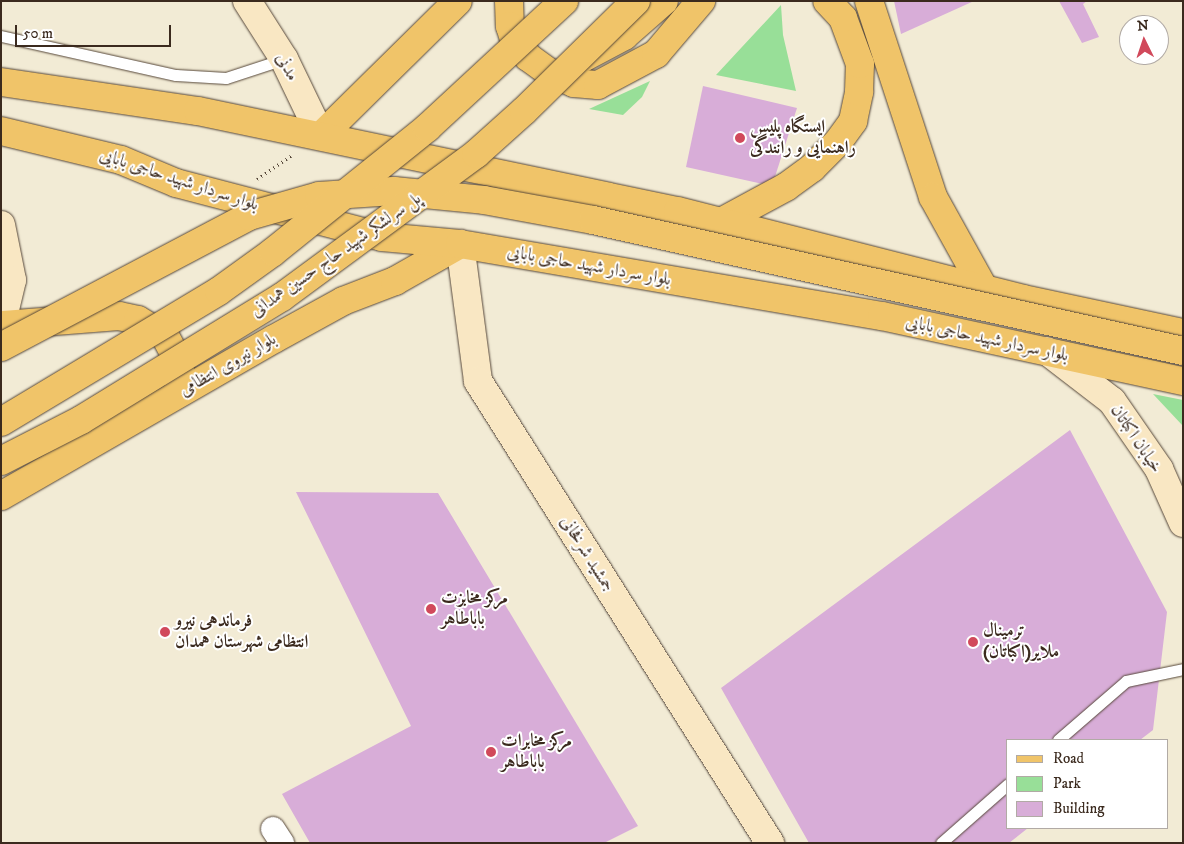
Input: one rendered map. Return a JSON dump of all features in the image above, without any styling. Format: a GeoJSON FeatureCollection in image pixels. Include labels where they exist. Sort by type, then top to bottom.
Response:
{"type":"FeatureCollection","features":[{"type":"Feature","properties":{"kind":"main road","name":"مدنی"},"geometry":{"type":"LineString","coordinates":[[247,1],[284,59],[320,136]]}},
{"type":"Feature","properties":{"kind":"main road"},"geometry":{"type":"LineString","coordinates":[[320,136],[458,1]]}},
{"type":"Feature","properties":{"kind":"main road"},"geometry":{"type":"LineString","coordinates":[[509,1],[514,39],[528,57],[549,72],[566,79],[598,85],[656,54],[701,1]]}},
{"type":"Feature","properties":{"kind":"main road"},"geometry":{"type":"LineString","coordinates":[[1,422],[219,291],[273,252],[427,128],[564,1]]}},
{"type":"Feature","properties":{"kind":"main road","name":"پل سرلشکر شهید حاج حسین همدانی"},"geometry":{"type":"LineString","coordinates":[[1,461],[89,415],[282,297],[476,154],[573,64],[636,1]]}},
{"type":"Feature","properties":{"kind":"main road"},"geometry":{"type":"LineString","coordinates":[[573,64],[624,36],[664,1]]}},
{"type":"Feature","properties":{"kind":"main road"},"geometry":{"type":"LineString","coordinates":[[721,222],[786,187],[812,168],[838,142],[853,121],[860,92],[860,64],[842,18],[827,1]]}},
{"type":"Feature","properties":{"kind":"main road"},"geometry":{"type":"LineString","coordinates":[[869,1],[933,197],[984,289]]}},
{"type":"Feature","properties":{"kind":"main road"},"geometry":{"type":"LineString","coordinates":[[1,82],[198,111],[320,136],[721,222],[984,289],[1183,333]]}},
{"type":"Feature","properties":{"kind":"main road","name":"بلوار سردار شهید حاجی بابایی"},"geometry":{"type":"LineString","coordinates":[[1,131],[121,160],[176,183],[382,238],[460,244],[882,316],[1183,381]]}},
{"type":"Feature","properties":{"kind":"main road"},"geometry":{"type":"LineString","coordinates":[[2,333],[249,216],[319,196],[394,191],[484,200],[593,220],[1183,351]]}},
{"type":"Feature","properties":{"kind":"main road"},"geometry":{"type":"LineString","coordinates":[[1,225],[12,280],[2,333]]}},
{"type":"Feature","properties":{"kind":"main road","name":"بلوار نیروی انتظامی"},"geometry":{"type":"LineString","coordinates":[[1,496],[343,302],[395,281],[460,244]]}},
{"type":"Feature","properties":{"kind":"main road","name":"جمشید شرفخانی"},"geometry":{"type":"LineString","coordinates":[[460,244],[478,380],[770,843]]}},
{"type":"Feature","properties":{"kind":"main road"},"geometry":{"type":"LineString","coordinates":[[2,333],[119,316],[138,320],[165,336],[175,352],[180,364],[177,395]]}},
{"type":"Feature","properties":{"kind":"main road","name":"خیابان اکباتان"},"geometry":{"type":"LineString","coordinates":[[1047,351],[1112,401],[1159,469],[1183,523]]}},
{"type":"Feature","properties":{"kind":"lane"},"geometry":{"type":"LineString","coordinates":[[1,36],[176,75],[226,78],[284,59]]}},
{"type":"Feature","properties":{"kind":"lane"},"geometry":{"type":"LineString","coordinates":[[1059,739],[1126,681],[1183,669]]}},
{"type":"Feature","properties":{"kind":"lane"},"geometry":{"type":"LineString","coordinates":[[941,843],[1006,786]]}},
{"type":"Feature","properties":{"kind":"path"},"geometry":{"type":"LineString","coordinates":[[229,198],[320,136]]}},
{"type":"Feature","properties":{"kind":"green space"},"geometry":{"type":"Polygon","coordinates":[[[781,5],[783,35],[796,91],[716,75],[781,5]]]}},
{"type":"Feature","properties":{"kind":"green space"},"geometry":{"type":"Polygon","coordinates":[[[650,81],[642,97],[623,115],[589,109],[650,81]]]}},
{"type":"Feature","properties":{"kind":"green space"},"geometry":{"type":"Polygon","coordinates":[[[1153,394],[1183,400],[1183,426],[1153,394]]]}},
{"type":"Feature","properties":{"kind":"building"},"geometry":{"type":"Polygon","coordinates":[[[894,1],[974,1],[901,34],[894,1]]]}},
{"type":"Feature","properties":{"kind":"building"},"geometry":{"type":"Polygon","coordinates":[[[1059,1],[1087,1],[1083,4],[1099,37],[1082,43],[1059,1]]]}},
{"type":"Feature","properties":{"kind":"building","name":"ایستگاه پلیس راهنمایی و رانندگی"},"geometry":{"type":"Polygon","coordinates":[[[703,86],[797,108],[772,186],[686,167],[703,86]]]}},
{"type":"Feature","properties":{"kind":"building","name":"ترمینال ملایر(اکباتان)"},"geometry":{"type":"Polygon","coordinates":[[[1070,430],[1167,612],[1153,730],[1141,739],[1006,739],[1006,829],[1027,829],[1009,843],[809,843],[721,688],[1070,430]]]}},
{"type":"Feature","properties":{"kind":"building","name":"مرکز مخابزت باباطاهر"},"geometry":{"type":"Polygon","coordinates":[[[296,492],[438,493],[638,826],[604,843],[310,843],[282,794],[411,726],[296,492]]]}},
{"type":"Feature","properties":{"kind":"place","name":"ایستگاه پلیس راهنمایی و رانندگی"},"geometry":{"type":"Point","coordinates":[740,138]}},
{"type":"Feature","properties":{"kind":"place","name":"مرکز مخابزت باباطاهر"},"geometry":{"type":"Point","coordinates":[431,609]}},
{"type":"Feature","properties":{"kind":"place","name":"فرماندهی نیرو انتظامی شهرستان همدان"},"geometry":{"type":"Point","coordinates":[165,632]}},
{"type":"Feature","properties":{"kind":"place","name":"ترمینال ملایر(اکباتان)"},"geometry":{"type":"Point","coordinates":[973,642]}},
{"type":"Feature","properties":{"kind":"place","name":"مرکز مخابرات باباطاهر"},"geometry":{"type":"Point","coordinates":[491,752]}}]}
